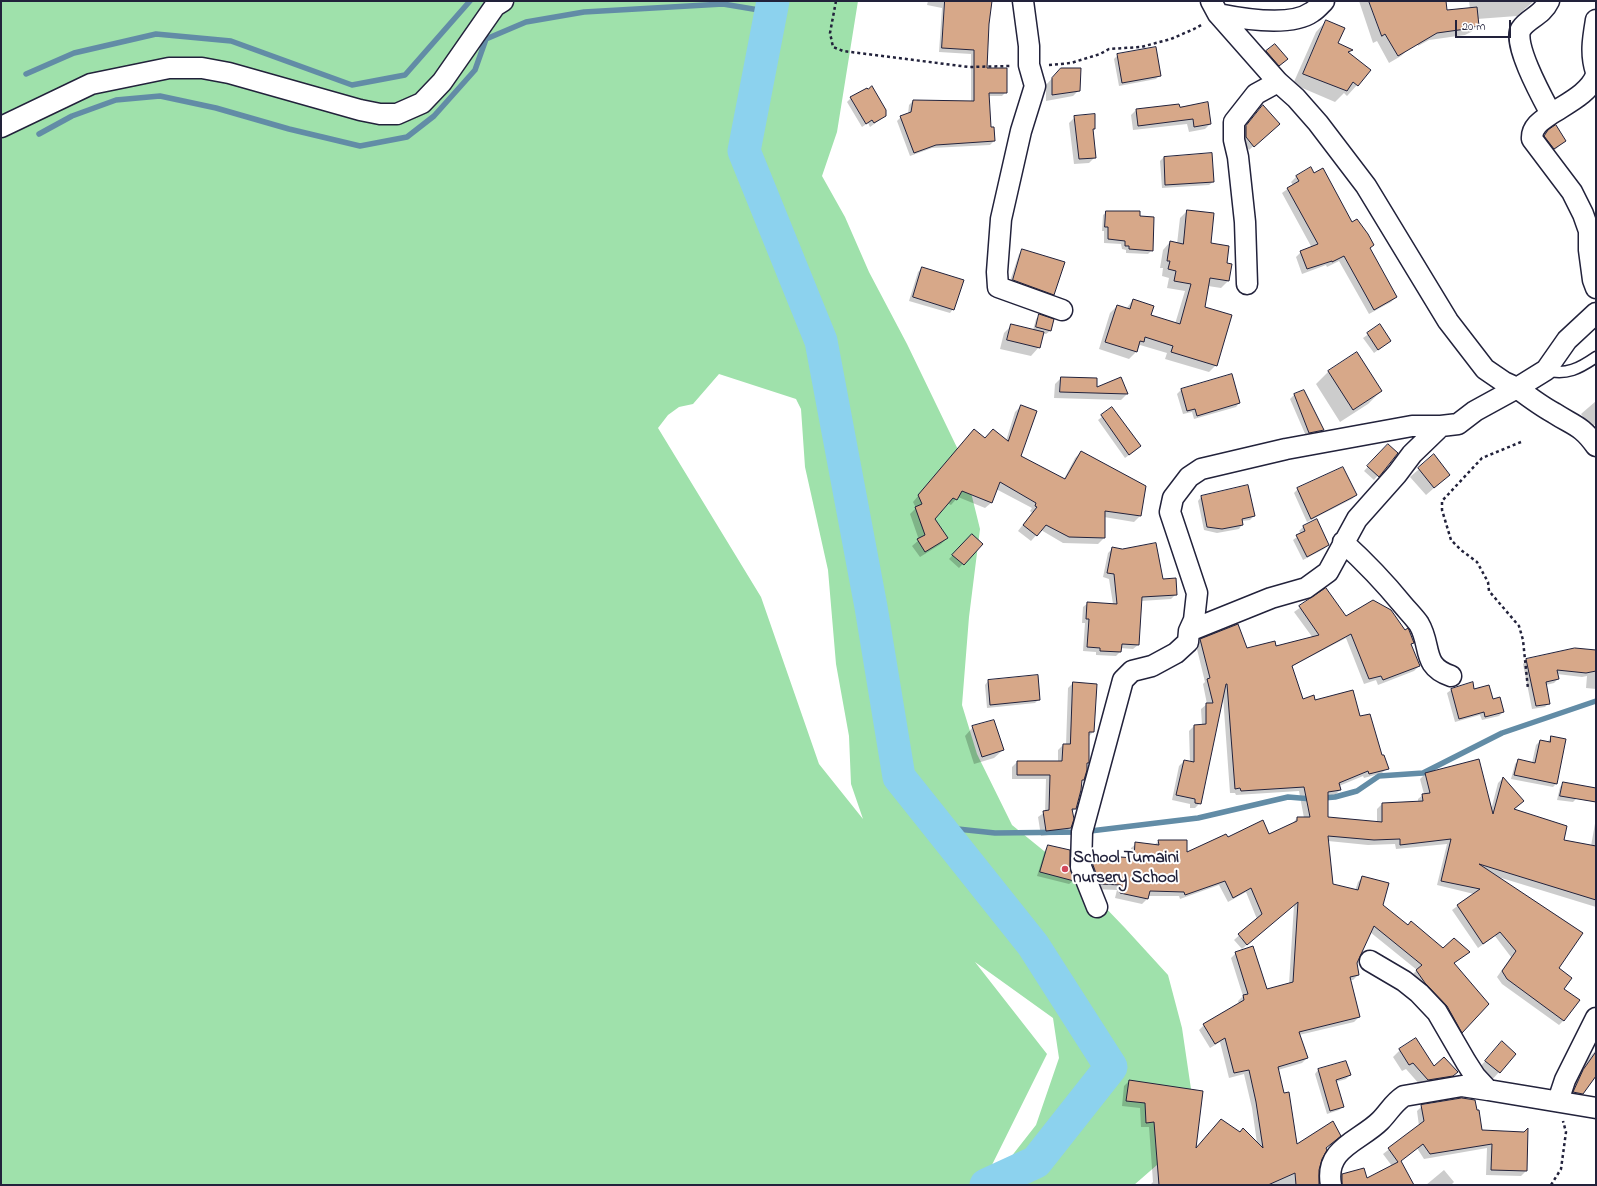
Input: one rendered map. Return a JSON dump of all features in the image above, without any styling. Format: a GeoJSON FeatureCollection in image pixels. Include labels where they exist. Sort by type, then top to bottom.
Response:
{"type":"FeatureCollection","features":[{"type":"Feature","properties":{"kind":"street"},"geometry":{"type":"LineString","coordinates":[[1,128],[91,84],[170,68],[202,68],[229,73],[360,110],[380,114],[397,114],[422,103],[442,82],[495,6],[503,1]]}},
{"type":"Feature","properties":{"kind":"street"},"geometry":{"type":"LineString","coordinates":[[1023,1],[1029,46],[1030,69],[1035,86],[1021,131],[1001,219],[997,272],[998,287],[1062,310]]}},
{"type":"Feature","properties":{"kind":"street"},"geometry":{"type":"LineString","coordinates":[[1214,8],[1245,20],[1289,20],[1312,12],[1324,1]]}},
{"type":"Feature","properties":{"kind":"street"},"geometry":{"type":"LineString","coordinates":[[1549,1],[1542,12],[1522,27],[1519,34],[1522,50],[1534,81],[1551,114]]}},
{"type":"Feature","properties":{"kind":"street"},"geometry":{"type":"LineString","coordinates":[[1214,8],[1278,82],[1296,98],[1318,123],[1366,186],[1448,321],[1484,369],[1504,382],[1517,388],[1554,414],[1575,424],[1587,433],[1596,446]]}},
{"type":"Feature","properties":{"kind":"street"},"geometry":{"type":"LineString","coordinates":[[1596,20],[1592,38],[1592,62],[1596,72]]}},
{"type":"Feature","properties":{"kind":"street"},"geometry":{"type":"LineString","coordinates":[[1596,75],[1594,81],[1582,93],[1538,123],[1532,135],[1532,139],[1572,192],[1583,214],[1589,231],[1589,250],[1593,280],[1596,288]]}},
{"type":"Feature","properties":{"kind":"street"},"geometry":{"type":"LineString","coordinates":[[1247,284],[1245,222],[1238,157],[1234,140],[1234,122],[1256,94],[1278,82]]}},
{"type":"Feature","properties":{"kind":"street"},"geometry":{"type":"LineString","coordinates":[[1097,907],[1081,867],[1082,832],[1121,685],[1123,680],[1132,671],[1152,666],[1176,653],[1188,642],[1189,631],[1194,620],[1197,593],[1170,512],[1173,498],[1189,477],[1201,469],[1286,450],[1412,426],[1441,426],[1458,424],[1475,411],[1546,370],[1567,340],[1596,313]]}},
{"type":"Feature","properties":{"kind":"street"},"geometry":{"type":"LineString","coordinates":[[1189,631],[1271,598],[1306,588],[1328,572],[1343,542],[1357,519],[1397,474],[1412,454],[1441,426]]}},
{"type":"Feature","properties":{"kind":"street"},"geometry":{"type":"LineString","coordinates":[[1343,542],[1368,565],[1419,625],[1431,663],[1440,672],[1451,676]]}},
{"type":"Feature","properties":{"kind":"street"},"geometry":{"type":"LineString","coordinates":[[1370,961],[1404,981],[1419,993],[1437,1012],[1466,1062],[1488,1090]]}},
{"type":"Feature","properties":{"kind":"street"},"geometry":{"type":"LineString","coordinates":[[1558,1100],[1565,1080],[1596,1018]]}},
{"type":"Feature","properties":{"kind":"street"},"geometry":{"type":"LineString","coordinates":[[1331,1185],[1329,1173],[1341,1149],[1380,1121],[1396,1101],[1404,1096],[1462,1086],[1558,1100],[1596,1108]]}},
{"type":"Feature","properties":{"kind":"lane"},"geometry":{"type":"LineString","coordinates":[[1546,370],[1554,372],[1571,371],[1580,368],[1596,357]]}},
{"type":"Feature","properties":{"kind":"path"},"geometry":{"type":"LineString","coordinates":[[836,1],[830,33],[833,47],[843,51],[969,67],[1030,69],[1046,65],[1072,63],[1100,54],[1109,49],[1141,47],[1171,39],[1194,29],[1214,8]]}},
{"type":"Feature","properties":{"kind":"path"},"geometry":{"type":"LineString","coordinates":[[1521,442],[1482,458],[1442,501],[1442,510],[1451,540],[1477,562],[1488,582],[1489,591],[1519,626],[1523,640],[1528,689]]}},
{"type":"Feature","properties":{"kind":"path"},"geometry":{"type":"LineString","coordinates":[[1551,1185],[1561,1169],[1566,1132],[1558,1100]]}},
{"type":"Feature","properties":{"kind":"green space"},"geometry":{"type":"Polygon","coordinates":[[[1,1],[858,1],[837,132],[822,176],[845,217],[869,272],[907,344],[963,460],[980,529],[969,617],[962,705],[977,754],[1012,825],[1076,877],[1168,975],[1182,1028],[1191,1089],[1165,1158],[1134,1185],[989,1185],[1036,1125],[1059,1058],[1053,1018],[975,962],[1047,1054],[982,1185],[1,1185],[1,1]],[[719,374],[693,404],[679,407],[668,415],[658,428],[761,597],[819,764],[863,819],[851,784],[849,736],[836,664],[828,570],[805,467],[801,409],[796,399],[719,374]]]}},
{"type":"Feature","properties":{"kind":"building"},"geometry":{"type":"Polygon","coordinates":[[[945,1],[992,1],[989,24],[987,68],[1007,68],[1007,93],[989,93],[991,127],[994,127],[995,141],[936,145],[914,153],[900,116],[911,112],[913,100],[974,101],[974,50],[942,48],[945,1]]]}},
{"type":"Feature","properties":{"kind":"building"},"geometry":{"type":"Polygon","coordinates":[[[1369,1],[1446,1],[1447,10],[1477,7],[1479,26],[1437,33],[1398,56],[1385,34],[1382,36],[1369,1]]]}},
{"type":"Feature","properties":{"kind":"building"},"geometry":{"type":"Polygon","coordinates":[[[1326,20],[1345,28],[1338,43],[1353,50],[1348,52],[1371,70],[1358,86],[1353,82],[1347,91],[1303,74],[1326,20]]]}},
{"type":"Feature","properties":{"kind":"building"},"geometry":{"type":"Polygon","coordinates":[[[1275,44],[1288,59],[1279,66],[1266,51],[1275,44]]]}},
{"type":"Feature","properties":{"kind":"building"},"geometry":{"type":"Polygon","coordinates":[[[1156,47],[1161,76],[1122,83],[1117,54],[1156,47]]]}},
{"type":"Feature","properties":{"kind":"building"},"geometry":{"type":"Polygon","coordinates":[[[1061,68],[1081,68],[1080,91],[1052,95],[1052,78],[1061,68]]]}},
{"type":"Feature","properties":{"kind":"building"},"geometry":{"type":"Polygon","coordinates":[[[872,86],[886,110],[886,116],[874,123],[872,120],[866,124],[850,97],[872,86]]]}},
{"type":"Feature","properties":{"kind":"building"},"geometry":{"type":"Polygon","coordinates":[[[1208,102],[1211,124],[1194,127],[1193,119],[1138,126],[1136,109],[1179,104],[1180,107],[1208,102]]]}},
{"type":"Feature","properties":{"kind":"building"},"geometry":{"type":"Polygon","coordinates":[[[1263,105],[1280,124],[1254,147],[1246,137],[1246,126],[1263,105]]]}},
{"type":"Feature","properties":{"kind":"building"},"geometry":{"type":"Polygon","coordinates":[[[1095,114],[1095,129],[1093,129],[1096,158],[1079,159],[1074,116],[1095,114]]]}},
{"type":"Feature","properties":{"kind":"building"},"geometry":{"type":"Polygon","coordinates":[[[1556,125],[1566,141],[1554,149],[1544,136],[1548,130],[1556,125]]]}},
{"type":"Feature","properties":{"kind":"building"},"geometry":{"type":"Polygon","coordinates":[[[1212,153],[1214,182],[1165,185],[1164,157],[1212,153]]]}},
{"type":"Feature","properties":{"kind":"building"},"geometry":{"type":"Polygon","coordinates":[[[1311,167],[1314,173],[1323,168],[1352,222],[1357,219],[1368,234],[1374,245],[1370,248],[1397,297],[1374,310],[1344,256],[1332,262],[1307,269],[1300,251],[1318,244],[1287,188],[1299,181],[1296,176],[1311,167]]]}},
{"type":"Feature","properties":{"kind":"building"},"geometry":{"type":"Polygon","coordinates":[[[1187,210],[1214,213],[1211,243],[1229,246],[1227,263],[1232,264],[1229,281],[1210,278],[1205,307],[1232,315],[1217,366],[1171,352],[1173,346],[1145,337],[1144,342],[1140,341],[1137,352],[1105,342],[1117,305],[1130,309],[1133,299],[1154,306],[1151,315],[1180,324],[1191,284],[1174,281],[1176,271],[1168,269],[1170,261],[1167,261],[1170,241],[1183,244],[1187,210]]]}},
{"type":"Feature","properties":{"kind":"building"},"geometry":{"type":"Polygon","coordinates":[[[1106,211],[1140,211],[1140,216],[1154,217],[1153,251],[1129,249],[1129,246],[1125,246],[1125,241],[1108,239],[1108,227],[1105,227],[1106,211]]]}},
{"type":"Feature","properties":{"kind":"building"},"geometry":{"type":"Polygon","coordinates":[[[1022,249],[1065,262],[1054,295],[1013,280],[1022,249]]]}},
{"type":"Feature","properties":{"kind":"building"},"geometry":{"type":"Polygon","coordinates":[[[922,267],[964,280],[954,310],[913,297],[922,267]]]}},
{"type":"Feature","properties":{"kind":"building"},"geometry":{"type":"Polygon","coordinates":[[[1039,314],[1054,319],[1051,331],[1036,327],[1039,314]]]}},
{"type":"Feature","properties":{"kind":"building"},"geometry":{"type":"Polygon","coordinates":[[[1011,324],[1044,332],[1040,348],[1007,340],[1011,324]]]}},
{"type":"Feature","properties":{"kind":"building"},"geometry":{"type":"Polygon","coordinates":[[[1380,324],[1391,341],[1378,350],[1367,333],[1380,324]]]}},
{"type":"Feature","properties":{"kind":"building"},"geometry":{"type":"Polygon","coordinates":[[[1357,352],[1382,391],[1353,410],[1328,371],[1357,352]]]}},
{"type":"Feature","properties":{"kind":"building"},"geometry":{"type":"Polygon","coordinates":[[[1232,374],[1240,403],[1197,416],[1195,409],[1187,411],[1181,389],[1232,374]]]}},
{"type":"Feature","properties":{"kind":"building"},"geometry":{"type":"Polygon","coordinates":[[[1061,377],[1097,378],[1097,387],[1121,377],[1128,394],[1060,392],[1061,377]]]}},
{"type":"Feature","properties":{"kind":"building"},"geometry":{"type":"Polygon","coordinates":[[[1304,390],[1324,430],[1309,433],[1294,394],[1304,390]]]}},
{"type":"Feature","properties":{"kind":"building"},"geometry":{"type":"Polygon","coordinates":[[[1021,405],[1037,411],[1021,456],[1065,479],[1081,451],[1146,486],[1141,516],[1105,511],[1105,538],[1069,537],[1046,525],[1037,536],[1023,525],[1037,507],[1035,506],[1036,503],[1000,482],[992,503],[962,491],[957,500],[953,498],[935,519],[948,538],[925,552],[917,539],[925,535],[915,507],[922,504],[918,495],[974,429],[985,438],[993,429],[1008,441],[1021,405]]]}},
{"type":"Feature","properties":{"kind":"building"},"geometry":{"type":"Polygon","coordinates":[[[1112,407],[1141,446],[1129,455],[1101,415],[1112,407]]]}},
{"type":"Feature","properties":{"kind":"building"},"geometry":{"type":"Polygon","coordinates":[[[1388,444],[1398,453],[1379,477],[1367,466],[1388,444]]]}},
{"type":"Feature","properties":{"kind":"building"},"geometry":{"type":"Polygon","coordinates":[[[1434,454],[1450,475],[1434,488],[1418,468],[1434,454]]]}},
{"type":"Feature","properties":{"kind":"building"},"geometry":{"type":"Polygon","coordinates":[[[1343,467],[1357,495],[1311,519],[1297,488],[1343,467]]]}},
{"type":"Feature","properties":{"kind":"building"},"geometry":{"type":"Polygon","coordinates":[[[1248,485],[1255,516],[1242,519],[1243,525],[1222,529],[1207,527],[1201,496],[1248,485]]]}},
{"type":"Feature","properties":{"kind":"building"},"geometry":{"type":"Polygon","coordinates":[[[1317,519],[1329,545],[1307,557],[1296,535],[1305,531],[1303,526],[1317,519]]]}},
{"type":"Feature","properties":{"kind":"building"},"geometry":{"type":"Polygon","coordinates":[[[972,534],[983,544],[964,565],[952,555],[972,534]]]}},
{"type":"Feature","properties":{"kind":"building"},"geometry":{"type":"Polygon","coordinates":[[[1156,543],[1163,579],[1176,578],[1177,595],[1142,597],[1139,645],[1122,644],[1121,652],[1100,651],[1100,648],[1087,647],[1089,619],[1086,619],[1087,602],[1117,604],[1114,574],[1107,573],[1112,547],[1122,549],[1156,543]]]}},
{"type":"Feature","properties":{"kind":"building"},"geometry":{"type":"Polygon","coordinates":[[[1326,588],[1346,616],[1373,600],[1391,610],[1405,630],[1408,628],[1414,643],[1411,644],[1420,666],[1383,680],[1381,676],[1369,679],[1351,634],[1292,666],[1303,699],[1314,695],[1315,700],[1353,690],[1360,716],[1370,714],[1382,755],[1384,755],[1389,769],[1369,774],[1368,771],[1339,783],[1341,790],[1328,792],[1328,817],[1382,822],[1382,803],[1423,801],[1422,794],[1430,793],[1425,773],[1479,759],[1493,814],[1503,777],[1524,801],[1514,809],[1567,826],[1564,840],[1596,846],[1596,900],[1479,864],[1583,933],[1559,968],[1572,978],[1564,989],[1580,1000],[1564,1021],[1507,979],[1502,971],[1516,951],[1500,932],[1483,944],[1457,905],[1480,889],[1441,881],[1451,839],[1400,845],[1400,839],[1374,840],[1328,836],[1333,884],[1358,890],[1362,876],[1389,883],[1383,905],[1408,925],[1411,921],[1443,948],[1454,938],[1470,952],[1454,963],[1489,1004],[1462,1033],[1447,1006],[1425,983],[1416,970],[1422,965],[1374,926],[1357,963],[1359,975],[1350,977],[1360,1017],[1299,1032],[1308,1058],[1278,1067],[1284,1093],[1289,1092],[1297,1144],[1333,1121],[1341,1136],[1326,1148],[1327,1150],[1322,1159],[1319,1170],[1319,1185],[1296,1185],[1295,1173],[1268,1185],[1159,1185],[1154,1122],[1146,1123],[1145,1103],[1126,1101],[1129,1080],[1203,1091],[1196,1148],[1221,1119],[1240,1132],[1243,1128],[1263,1148],[1256,1102],[1249,1070],[1234,1073],[1225,1038],[1215,1044],[1203,1024],[1244,1000],[1243,995],[1248,994],[1235,952],[1253,946],[1267,989],[1293,982],[1298,902],[1247,945],[1238,934],[1262,914],[1251,888],[1233,898],[1225,881],[1185,895],[1184,892],[1150,891],[1148,899],[1120,893],[1121,885],[1100,884],[1093,865],[1093,855],[1134,858],[1135,842],[1159,845],[1158,840],[1187,840],[1187,852],[1226,834],[1228,837],[1263,820],[1269,834],[1297,821],[1297,817],[1310,817],[1304,787],[1241,791],[1240,788],[1235,789],[1227,684],[1201,804],[1195,803],[1195,799],[1176,795],[1184,760],[1194,762],[1194,725],[1206,724],[1206,703],[1213,703],[1207,679],[1210,678],[1200,639],[1238,624],[1247,648],[1275,641],[1276,646],[1319,635],[1299,606],[1326,588]]]}},
{"type":"Feature","properties":{"kind":"building"},"geometry":{"type":"Polygon","coordinates":[[[1575,648],[1596,650],[1596,671],[1586,673],[1557,670],[1559,679],[1546,682],[1550,704],[1536,706],[1526,659],[1575,648]]]}},
{"type":"Feature","properties":{"kind":"building"},"geometry":{"type":"Polygon","coordinates":[[[1038,675],[1040,700],[990,705],[988,680],[1038,675]]]}},
{"type":"Feature","properties":{"kind":"building"},"geometry":{"type":"Polygon","coordinates":[[[1073,682],[1097,684],[1094,732],[1089,732],[1089,763],[1087,763],[1087,770],[1084,780],[1082,780],[1076,809],[1072,809],[1074,819],[1071,828],[1046,831],[1043,811],[1049,810],[1050,775],[1017,775],[1017,761],[1062,761],[1063,744],[1070,744],[1073,682]]]}},
{"type":"Feature","properties":{"kind":"building"},"geometry":{"type":"Polygon","coordinates":[[[1473,682],[1474,689],[1489,685],[1493,699],[1500,697],[1504,712],[1485,717],[1484,712],[1459,719],[1451,689],[1473,682]]]}},
{"type":"Feature","properties":{"kind":"building"},"geometry":{"type":"Polygon","coordinates":[[[994,720],[1004,750],[982,757],[972,726],[994,720]]]}},
{"type":"Feature","properties":{"kind":"building"},"geometry":{"type":"Polygon","coordinates":[[[1551,736],[1566,739],[1557,784],[1514,775],[1518,759],[1535,763],[1540,740],[1550,742],[1551,736]]]}},
{"type":"Feature","properties":{"kind":"building"},"geometry":{"type":"Polygon","coordinates":[[[1563,782],[1596,788],[1596,802],[1560,796],[1563,782]]]}},
{"type":"Feature","properties":{"kind":"building"},"geometry":{"type":"Polygon","coordinates":[[[1048,845],[1070,850],[1070,867],[1074,881],[1040,872],[1048,845]]]}},
{"type":"Feature","properties":{"kind":"building"},"geometry":{"type":"Polygon","coordinates":[[[1416,1038],[1434,1066],[1444,1057],[1458,1072],[1453,1076],[1428,1080],[1413,1063],[1409,1065],[1399,1049],[1416,1038]]]}},
{"type":"Feature","properties":{"kind":"building"},"geometry":{"type":"Polygon","coordinates":[[[1502,1041],[1516,1054],[1500,1073],[1485,1061],[1502,1041]]]}},
{"type":"Feature","properties":{"kind":"building"},"geometry":{"type":"Polygon","coordinates":[[[1596,1052],[1596,1076],[1583,1094],[1573,1092],[1583,1070],[1596,1052]]]}},
{"type":"Feature","properties":{"kind":"building"},"geometry":{"type":"Polygon","coordinates":[[[1346,1061],[1351,1075],[1336,1080],[1344,1107],[1330,1111],[1318,1069],[1346,1061]]]}},
{"type":"Feature","properties":{"kind":"building"},"geometry":{"type":"Polygon","coordinates":[[[1462,1098],[1475,1100],[1477,1110],[1479,1110],[1482,1130],[1524,1132],[1528,1128],[1527,1171],[1491,1170],[1492,1144],[1430,1154],[1423,1144],[1401,1161],[1414,1185],[1342,1185],[1342,1174],[1364,1168],[1367,1178],[1398,1162],[1388,1148],[1424,1121],[1421,1105],[1462,1098]]]}},
{"type":"Feature","properties":{"kind":"waterway"},"geometry":{"type":"LineString","coordinates":[[26,74],[74,53],[156,34],[231,41],[352,85],[405,75],[470,1]]}},
{"type":"Feature","properties":{"kind":"waterway"},"geometry":{"type":"LineString","coordinates":[[773,1],[744,151],[821,341],[871,607],[899,777],[1033,945],[1111,1067],[1036,1162],[986,1185]]}},
{"type":"Feature","properties":{"kind":"waterway"},"geometry":{"type":"LineString","coordinates":[[39,134],[72,116],[116,100],[160,96],[216,108],[289,129],[360,146],[407,137],[434,116],[475,70],[486,39],[526,22],[584,12],[723,4],[771,12]]}},
{"type":"Feature","properties":{"kind":"waterway"},"geometry":{"type":"LineString","coordinates":[[939,827],[995,833],[1082,832],[1198,818],[1288,797],[1312,799],[1335,797],[1357,791],[1379,776],[1423,773],[1502,733],[1596,701]]}},
{"type":"Feature","properties":{"kind":"place","name":"School Tumaini nursery School"},"geometry":{"type":"Point","coordinates":[1065,869]}}]}
